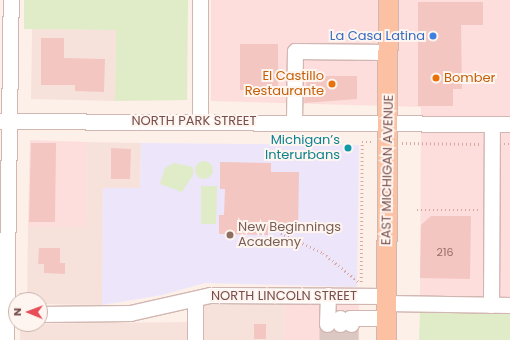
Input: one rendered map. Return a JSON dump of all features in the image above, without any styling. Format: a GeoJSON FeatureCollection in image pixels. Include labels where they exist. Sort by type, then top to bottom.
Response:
{"type":"FeatureCollection","features":[{"type":"Feature","properties":{"kind":"main road","name":"EAST MICHIGAN AVENUE"},"geometry":{"type":"LineString","coordinates":[[386,340],[388,0]]}},
{"type":"Feature","properties":{"kind":"street"},"geometry":{"type":"LineString","coordinates":[[6,340],[7,312],[4,121],[10,0]]}},
{"type":"Feature","properties":{"kind":"street"},"geometry":{"type":"LineString","coordinates":[[200,0],[200,121]]}},
{"type":"Feature","properties":{"kind":"street"},"geometry":{"type":"LineString","coordinates":[[294,122],[296,51],[388,52]]}},
{"type":"Feature","properties":{"kind":"street","name":"NORTH PARK STREET"},"geometry":{"type":"LineString","coordinates":[[4,121],[510,124]]}},
{"type":"Feature","properties":{"kind":"street"},"geometry":{"type":"LineString","coordinates":[[491,305],[492,124]]}},
{"type":"Feature","properties":{"kind":"street","name":"NORTH LINCOLN STREET"},"geometry":{"type":"LineString","coordinates":[[48,314],[130,313],[195,299],[233,294],[328,295],[386,306]]}},
{"type":"Feature","properties":{"kind":"street"},"geometry":{"type":"LineString","coordinates":[[328,295],[339,321],[386,306],[510,305]]}},
{"type":"Feature","properties":{"kind":"street"},"geometry":{"type":"LineString","coordinates":[[195,299],[195,340]]}},
{"type":"Feature","properties":{"kind":"path"},"geometry":{"type":"LineString","coordinates":[[361,289],[362,142],[367,142]]}},
{"type":"Feature","properties":{"kind":"path"},"geometry":{"type":"LineString","coordinates":[[408,143],[510,144]]}},
{"type":"Feature","properties":{"kind":"path"},"geometry":{"type":"LineString","coordinates":[[417,210],[481,210]]}},
{"type":"Feature","properties":{"kind":"path"},"geometry":{"type":"LineString","coordinates":[[281,233],[323,253],[361,284]]}},
{"type":"Feature","properties":{"kind":"shaded area"},"geometry":{"type":"Polygon","coordinates":[[[211,0],[510,0],[510,311],[420,309],[421,107],[211,101],[211,0]]]}},
{"type":"Feature","properties":{"kind":"shaded area"},"geometry":{"type":"Polygon","coordinates":[[[32,29],[116,30],[115,101],[31,99],[32,29]]]}},
{"type":"Feature","properties":{"kind":"shaded area"},"geometry":{"type":"Polygon","coordinates":[[[30,140],[87,142],[86,227],[28,226],[30,140]]]}},
{"type":"Feature","properties":{"kind":"shaded area"},"geometry":{"type":"Polygon","coordinates":[[[87,142],[141,143],[140,188],[103,188],[102,305],[48,304],[48,292],[27,292],[28,226],[86,226],[87,142]]]}},
{"type":"Feature","properties":{"kind":"shaded area","name":"New Beginnings Academy"},"geometry":{"type":"Polygon","coordinates":[[[141,143],[359,145],[357,287],[205,283],[162,295],[102,305],[103,188],[140,188],[141,143]]]}},
{"type":"Feature","properties":{"kind":"shaded area"},"geometry":{"type":"Polygon","coordinates":[[[205,303],[285,303],[284,340],[20,340],[20,332],[48,332],[48,324],[187,322],[205,303]]]}},
{"type":"Feature","properties":{"kind":"shaded area"},"geometry":{"type":"Polygon","coordinates":[[[285,303],[359,304],[359,340],[284,340],[285,303]]]}},
{"type":"Feature","properties":{"kind":"green space"},"geometry":{"type":"Polygon","coordinates":[[[24,0],[188,0],[187,100],[115,101],[116,30],[24,29],[24,0]]]}},
{"type":"Feature","properties":{"kind":"green space"},"geometry":{"type":"Polygon","coordinates":[[[200,161],[208,161],[213,166],[211,177],[208,179],[200,179],[195,174],[195,166],[200,161]]]}},
{"type":"Feature","properties":{"kind":"green space"},"geometry":{"type":"Polygon","coordinates":[[[174,163],[193,167],[193,175],[182,192],[160,184],[165,168],[174,163]]]}},
{"type":"Feature","properties":{"kind":"green space"},"geometry":{"type":"Polygon","coordinates":[[[201,186],[217,186],[216,224],[201,224],[201,186]]]}},
{"type":"Feature","properties":{"kind":"green space"},"geometry":{"type":"Polygon","coordinates":[[[420,309],[510,311],[510,340],[419,340],[420,309]]]}},
{"type":"Feature","properties":{"kind":"building"},"geometry":{"type":"Polygon","coordinates":[[[418,2],[483,2],[483,25],[461,25],[462,89],[453,89],[453,106],[418,106],[418,2]]]}},
{"type":"Feature","properties":{"kind":"building"},"geometry":{"type":"Polygon","coordinates":[[[41,38],[64,38],[64,58],[105,59],[104,92],[75,91],[75,85],[41,85],[41,38]]]}},
{"type":"Feature","properties":{"kind":"building"},"geometry":{"type":"Polygon","coordinates":[[[240,44],[278,44],[278,90],[240,90],[240,44]]]}},
{"type":"Feature","properties":{"kind":"building","name":"El Castillo Restaurante"},"geometry":{"type":"Polygon","coordinates":[[[307,76],[357,76],[357,99],[304,103],[307,76]]]}},
{"type":"Feature","properties":{"kind":"building"},"geometry":{"type":"Polygon","coordinates":[[[31,143],[56,143],[55,222],[29,222],[31,143]]]}},
{"type":"Feature","properties":{"kind":"building"},"geometry":{"type":"Polygon","coordinates":[[[111,148],[131,149],[130,179],[111,179],[111,148]]]}},
{"type":"Feature","properties":{"kind":"building"},"geometry":{"type":"Polygon","coordinates":[[[220,162],[271,163],[271,172],[299,172],[298,231],[268,230],[268,235],[219,234],[219,215],[224,215],[225,189],[220,189],[220,162]]]}},
{"type":"Feature","properties":{"kind":"building"},"geometry":{"type":"Polygon","coordinates":[[[431,216],[471,216],[470,279],[420,278],[421,225],[431,216]]]}},
{"type":"Feature","properties":{"kind":"building"},"geometry":{"type":"Polygon","coordinates":[[[39,248],[60,248],[60,263],[65,263],[65,274],[44,273],[44,264],[38,264],[39,248]]]}},
{"type":"Feature","properties":{"kind":"building"},"geometry":{"type":"Polygon","coordinates":[[[254,324],[266,324],[266,339],[254,339],[254,324]]]}},
{"type":"Feature","properties":{"kind":"building"},"geometry":{"type":"Polygon","coordinates":[[[334,330],[340,333],[355,332],[355,340],[323,340],[323,332],[334,330]]]}},
{"type":"Feature","properties":{"kind":"tunnel"},"geometry":{"type":"LineString","coordinates":[[327,324],[327,340]]}},
{"type":"Feature","properties":{"kind":"tunnel"},"geometry":{"type":"LineString","coordinates":[[340,324],[340,340]]}},
{"type":"Feature","properties":{"kind":"tunnel"},"geometry":{"type":"LineString","coordinates":[[351,324],[351,340]]}},
{"type":"Feature","properties":{"kind":"place","name":"La Casa Latina"},"geometry":{"type":"Point","coordinates":[433,36]}},
{"type":"Feature","properties":{"kind":"place","name":"Bomber"},"geometry":{"type":"Point","coordinates":[436,78]}},
{"type":"Feature","properties":{"kind":"place","name":"El Castillo Restaurante"},"geometry":{"type":"Point","coordinates":[332,84]}},
{"type":"Feature","properties":{"kind":"place","name":"Michigan’s Interurbans"},"geometry":{"type":"Point","coordinates":[348,148]}},
{"type":"Feature","properties":{"kind":"place","name":"New Beginnings Academy"},"geometry":{"type":"Point","coordinates":[230,235]}}]}
